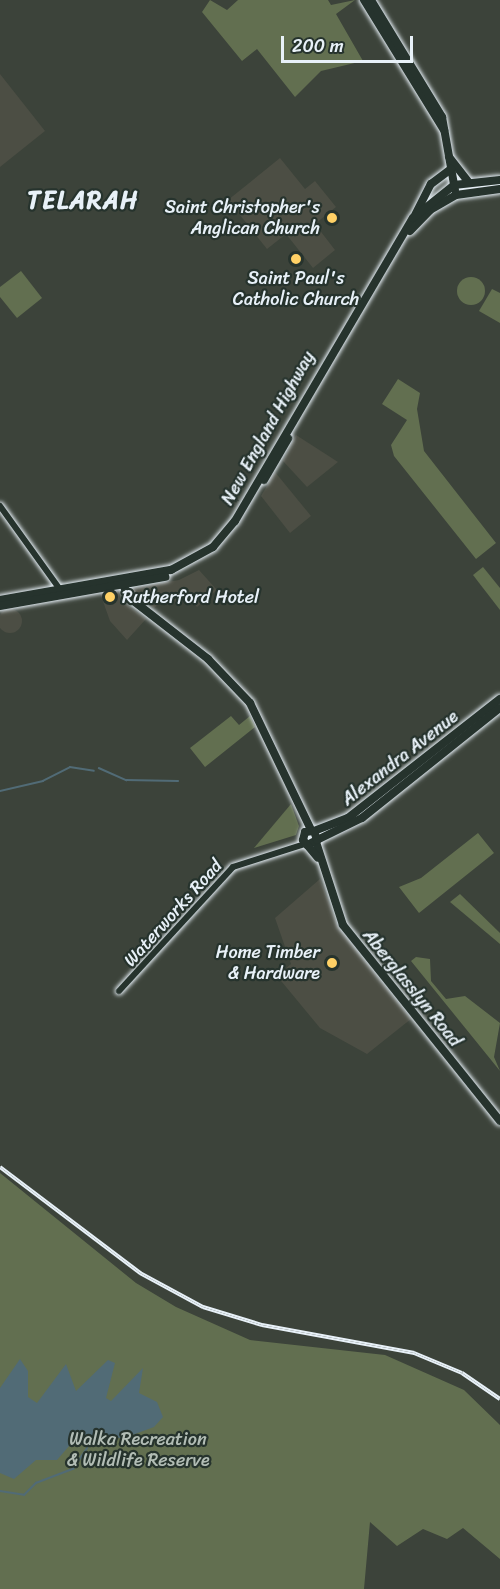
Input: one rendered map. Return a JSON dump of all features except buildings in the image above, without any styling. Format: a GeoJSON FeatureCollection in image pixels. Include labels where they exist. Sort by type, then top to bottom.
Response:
{"type":"FeatureCollection","features":[{"type":"Feature","properties":{"kind":"highway","name":"New England Highway"},"geometry":{"type":"LineString","coordinates":[[0,600],[186,565],[224,537],[413,218],[454,185],[468,181],[500,180]]}},
{"type":"Feature","properties":{"kind":"highway","name":"New England Highway"},"geometry":{"type":"LineString","coordinates":[[0,606],[124,584],[187,570],[222,546],[408,235],[430,210],[456,195],[500,189]]}},
{"type":"Feature","properties":{"kind":"main road"},"geometry":{"type":"LineString","coordinates":[[364,0],[444,130]]}},
{"type":"Feature","properties":{"kind":"main road"},"geometry":{"type":"LineString","coordinates":[[371,0],[439,112],[456,195]]}},
{"type":"Feature","properties":{"kind":"main road"},"geometry":{"type":"LineString","coordinates":[[448,156],[468,181]]}},
{"type":"Feature","properties":{"kind":"main road"},"geometry":{"type":"LineString","coordinates":[[413,218],[431,184],[450,169]]}},
{"type":"Feature","properties":{"kind":"main road"},"geometry":{"type":"LineString","coordinates":[[116,579],[124,584],[131,599],[203,654],[245,697],[302,813],[307,836]]}},
{"type":"Feature","properties":{"kind":"main road","name":"Alexandra Avenue"},"geometry":{"type":"LineString","coordinates":[[307,836],[348,818],[500,699]]}},
{"type":"Feature","properties":{"kind":"main road","name":"Alexandra Avenue"},"geometry":{"type":"LineString","coordinates":[[317,841],[362,818],[500,708]]}},
{"type":"Feature","properties":{"kind":"main road","name":"Aberglasslyn Road"},"geometry":{"type":"LineString","coordinates":[[307,836],[317,841],[320,862]]}},
{"type":"Feature","properties":{"kind":"main road","name":"Aberglasslyn Road"},"geometry":{"type":"LineString","coordinates":[[307,836],[320,862],[343,925],[500,1121]]}},
{"type":"Feature","properties":{"kind":"street"},"geometry":{"type":"LineString","coordinates":[[0,506],[59,588]]}},
{"type":"Feature","properties":{"kind":"street","name":"Waterworks Road"},"geometry":{"type":"LineString","coordinates":[[119,991],[233,867],[307,836]]}},
{"type":"Feature","properties":{"kind":"shaded area"},"geometry":{"type":"Polygon","coordinates":[[[0,74],[45,131],[0,167],[0,74]]]}},
{"type":"Feature","properties":{"kind":"shaded area"},"geometry":{"type":"Polygon","coordinates":[[[280,158],[305,189],[315,181],[336,207],[315,224],[335,250],[313,268],[286,234],[267,249],[228,200],[280,158]]]}},
{"type":"Feature","properties":{"kind":"shaded area"},"geometry":{"type":"Polygon","coordinates":[[[296,435],[338,462],[307,487],[283,461],[296,435]]]}},
{"type":"Feature","properties":{"kind":"shaded area"},"geometry":{"type":"Polygon","coordinates":[[[275,472],[311,516],[290,533],[261,496],[275,472]]]}},
{"type":"Feature","properties":{"kind":"shaded area"},"geometry":{"type":"Polygon","coordinates":[[[199,570],[217,590],[197,607],[189,597],[178,605],[170,596],[154,608],[134,593],[133,588],[179,580],[199,570]]]}},
{"type":"Feature","properties":{"kind":"shaded area"},"geometry":{"type":"Polygon","coordinates":[[[118,590],[120,600],[146,619],[127,640],[110,621],[100,593],[118,590]]]}},
{"type":"Feature","properties":{"kind":"shaded area"},"geometry":{"type":"Polygon","coordinates":[[[10,609],[15,610],[21,616],[21,626],[15,632],[10,633],[5,632],[-1,626],[-2,621],[-1,616],[5,610],[10,609]]]}},
{"type":"Feature","properties":{"kind":"shaded area"},"geometry":{"type":"Polygon","coordinates":[[[320,879],[338,927],[411,1019],[367,1054],[320,1028],[277,976],[291,964],[275,918],[320,879]]]}},
{"type":"Feature","properties":{"kind":"green space"},"geometry":{"type":"Polygon","coordinates":[[[210,0],[227,10],[238,0],[328,0],[331,5],[355,0],[336,14],[363,61],[321,71],[295,97],[257,49],[242,61],[202,12],[210,0]]]}},
{"type":"Feature","properties":{"kind":"green space"},"geometry":{"type":"Polygon","coordinates":[[[21,271],[42,298],[17,318],[0,297],[0,287],[21,271]]]}},
{"type":"Feature","properties":{"kind":"green space"},"geometry":{"type":"Polygon","coordinates":[[[471,277],[481,281],[485,291],[481,301],[471,305],[461,301],[457,291],[461,281],[471,277]]]}},
{"type":"Feature","properties":{"kind":"green space"},"geometry":{"type":"Polygon","coordinates":[[[492,289],[500,293],[500,323],[479,311],[492,289]]]}},
{"type":"Feature","properties":{"kind":"green space"},"geometry":{"type":"Polygon","coordinates":[[[398,379],[420,393],[417,409],[424,451],[496,543],[476,559],[394,456],[391,445],[407,420],[382,404],[398,379]]]}},
{"type":"Feature","properties":{"kind":"green space"},"geometry":{"type":"Polygon","coordinates":[[[483,567],[500,588],[500,610],[473,575],[483,567]]]}},
{"type":"Feature","properties":{"kind":"green space"},"geometry":{"type":"Polygon","coordinates":[[[231,716],[239,725],[250,716],[255,727],[205,767],[190,748],[231,716]]]}},
{"type":"Feature","properties":{"kind":"green space"},"geometry":{"type":"Polygon","coordinates":[[[291,804],[299,826],[296,835],[254,848],[291,804]]]}},
{"type":"Feature","properties":{"kind":"green space"},"geometry":{"type":"Polygon","coordinates":[[[478,833],[494,853],[419,913],[399,887],[421,878],[478,833]]]}},
{"type":"Feature","properties":{"kind":"green space"},"geometry":{"type":"Polygon","coordinates":[[[460,894],[500,933],[500,944],[450,902],[460,894]]]}},
{"type":"Feature","properties":{"kind":"green space"},"geometry":{"type":"Polygon","coordinates":[[[416,957],[430,959],[431,981],[446,999],[465,996],[500,1023],[494,1057],[500,1071],[411,961],[416,957]]]}},
{"type":"Feature","properties":{"kind":"green space","name":"Walka Recreation & Wildlife Reserve"},"geometry":{"type":"Polygon","coordinates":[[[0,1173],[136,1283],[176,1307],[250,1340],[385,1355],[464,1390],[500,1425],[500,1559],[463,1528],[447,1539],[423,1529],[397,1546],[370,1522],[364,1589],[0,1589],[0,1173]]]}},
{"type":"Feature","properties":{"kind":"water"},"geometry":{"type":"Polygon","coordinates":[[[20,1359],[28,1371],[28,1397],[37,1403],[66,1364],[76,1391],[108,1360],[115,1363],[106,1398],[111,1401],[143,1368],[139,1393],[157,1402],[163,1417],[154,1427],[124,1438],[102,1437],[90,1447],[89,1437],[76,1438],[57,1460],[36,1460],[14,1479],[0,1473],[0,1388],[20,1359]]]}},
{"type":"Feature","properties":{"kind":"waterway"},"geometry":{"type":"LineString","coordinates":[[0,791],[43,781],[70,767],[94,771]]}},
{"type":"Feature","properties":{"kind":"waterway"},"geometry":{"type":"LineString","coordinates":[[99,768],[126,780],[178,781]]}},
{"type":"Feature","properties":{"kind":"waterway"},"geometry":{"type":"LineString","coordinates":[[0,1491],[24,1495],[36,1483],[73,1469],[87,1448]]}},
{"type":"Feature","properties":{"kind":"railway"},"geometry":{"type":"LineString","coordinates":[[0,1167],[140,1273],[203,1307],[262,1325],[414,1353],[462,1373],[500,1399]]}},
{"type":"Feature","properties":{"kind":"place","name":"Saint Christopher's Anglican Church"},"geometry":{"type":"Point","coordinates":[332,218]}},
{"type":"Feature","properties":{"kind":"place","name":"Saint Paul's Catholic Church"},"geometry":{"type":"Point","coordinates":[296,259]}},
{"type":"Feature","properties":{"kind":"place","name":"Rutherford Hotel"},"geometry":{"type":"Point","coordinates":[110,597]}},
{"type":"Feature","properties":{"kind":"place","name":"Home Timber & Hardware"},"geometry":{"type":"Point","coordinates":[332,963]}},
{"type":"Feature","properties":{"kind":"district","name":"TELARAH"},"geometry":{"type":"Point","coordinates":[83,201]}}]}
